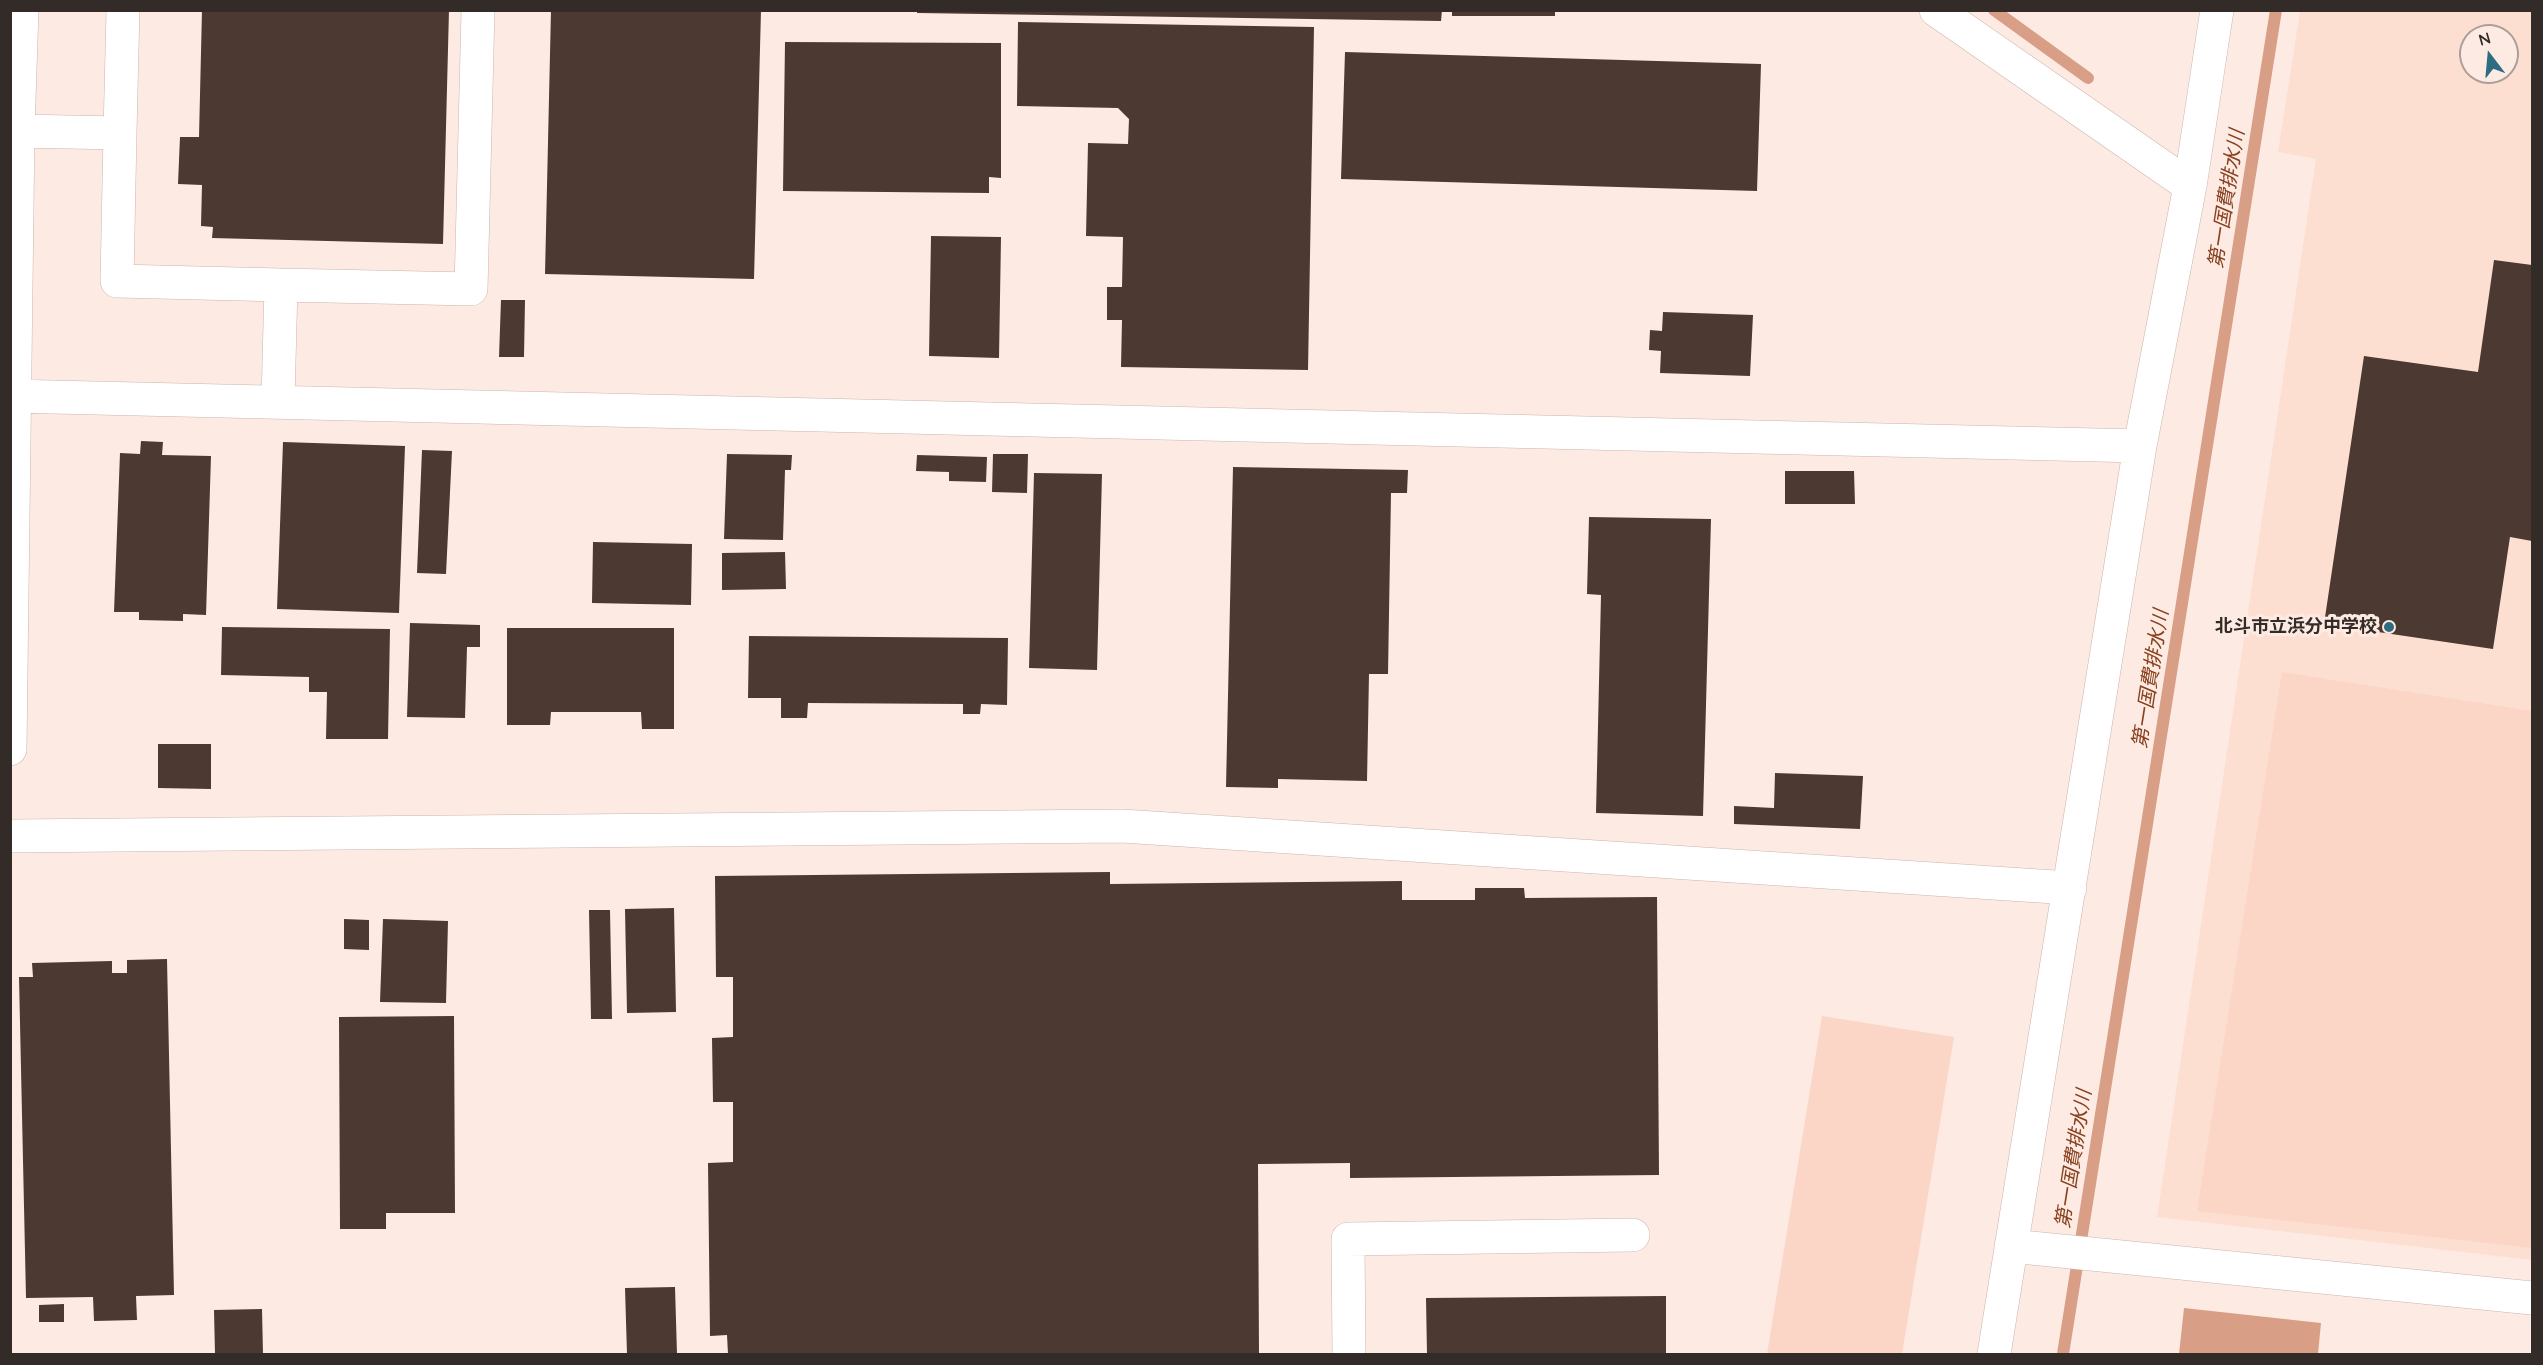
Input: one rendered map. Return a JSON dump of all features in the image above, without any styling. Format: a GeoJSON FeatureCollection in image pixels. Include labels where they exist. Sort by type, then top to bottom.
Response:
{"type":"FeatureCollection","features":[{"type":"Feature","properties":{"kind":"street"},"geometry":{"type":"LineString","coordinates":[[10,748],[13,396],[22,10]]}},
{"type":"Feature","properties":{"kind":"street"},"geometry":{"type":"LineString","coordinates":[[123,10],[117,281],[471,289],[478,10]]}},
{"type":"Feature","properties":{"kind":"street"},"geometry":{"type":"LineString","coordinates":[[1936,10],[2190,186]]}},
{"type":"Feature","properties":{"kind":"street"},"geometry":{"type":"LineString","coordinates":[[1994,1354],[2140,446],[2190,186],[2217,10]]}},
{"type":"Feature","properties":{"kind":"street"},"geometry":{"type":"LineString","coordinates":[[18,130],[120,133]]}},
{"type":"Feature","properties":{"kind":"street"},"geometry":{"type":"LineString","coordinates":[[278,401],[281,285]]}},
{"type":"Feature","properties":{"kind":"street"},"geometry":{"type":"LineString","coordinates":[[13,396],[2140,446]]}},
{"type":"Feature","properties":{"kind":"street"},"geometry":{"type":"LineString","coordinates":[[10,836],[1122,826],[2070,888]]}},
{"type":"Feature","properties":{"kind":"street"},"geometry":{"type":"LineString","coordinates":[[1349,1354],[1348,1239],[1633,1235]]}},
{"type":"Feature","properties":{"kind":"street"},"geometry":{"type":"LineString","coordinates":[[2011,1246],[2532,1298]]}},
{"type":"Feature","properties":{"kind":"shaded area","name":"北斗市立浜分中学校"},"geometry":{"type":"Polygon","coordinates":[[[2300,11],[2532,11],[2532,1260],[2157,1217],[2316,159],[2278,152],[2300,11]]]}},
{"type":"Feature","properties":{"kind":"shaded area"},"geometry":{"type":"Polygon","coordinates":[[[2282,672],[2532,711],[2532,1248],[2197,1211],[2282,672]]]}},
{"type":"Feature","properties":{"kind":"shaded area"},"geometry":{"type":"Polygon","coordinates":[[[1822,1016],[1954,1037],[1902,1354],[1767,1354],[1822,1016]]]}},
{"type":"Feature","properties":{"kind":"shaded area"},"geometry":{"type":"Polygon","coordinates":[[[2184,1308],[2321,1323],[2318,1354],[2179,1354],[2184,1308]]]}},
{"type":"Feature","properties":{"kind":"building"},"geometry":{"type":"Polygon","coordinates":[[[202,10],[449,10],[443,244],[212,238],[213,227],[201,226],[202,185],[178,184],[180,137],[199,137],[202,10]]]}},
{"type":"Feature","properties":{"kind":"building"},"geometry":{"type":"Polygon","coordinates":[[[551,10],[761,10],[754,279],[545,274],[551,10]]]}},
{"type":"Feature","properties":{"kind":"building"},"geometry":{"type":"Polygon","coordinates":[[[917,10],[1442,10],[1441,21],[917,13],[917,10]]]}},
{"type":"Feature","properties":{"kind":"building"},"geometry":{"type":"Polygon","coordinates":[[[1452,10],[1555,10],[1555,16],[1452,16],[1452,10]]]}},
{"type":"Feature","properties":{"kind":"building"},"geometry":{"type":"Polygon","coordinates":[[[1018,22],[1314,27],[1308,370],[1121,367],[1122,320],[1107,320],[1107,287],[1122,287],[1123,237],[1086,236],[1088,143],[1128,144],[1129,119],[1118,108],[1017,106],[1018,22]]]}},
{"type":"Feature","properties":{"kind":"building"},"geometry":{"type":"Polygon","coordinates":[[[785,42],[1001,43],[1001,178],[989,177],[989,193],[783,191],[785,42]]]}},
{"type":"Feature","properties":{"kind":"building"},"geometry":{"type":"Polygon","coordinates":[[[1345,52],[1761,64],[1757,191],[1341,179],[1345,52]]]}},
{"type":"Feature","properties":{"kind":"building"},"geometry":{"type":"Polygon","coordinates":[[[931,236],[1001,237],[999,358],[929,356],[931,236]]]}},
{"type":"Feature","properties":{"kind":"building"},"geometry":{"type":"Polygon","coordinates":[[[2494,260],[2532,265],[2532,541],[2510,537],[2493,649],[2324,624],[2364,356],[2478,372],[2494,260]]]}},
{"type":"Feature","properties":{"kind":"building"},"geometry":{"type":"Polygon","coordinates":[[[501,300],[525,300],[524,357],[499,357],[501,300]]]}},
{"type":"Feature","properties":{"kind":"building"},"geometry":{"type":"Polygon","coordinates":[[[1663,312],[1753,315],[1750,376],[1660,373],[1661,351],[1649,350],[1650,330],[1662,331],[1663,312]]]}},
{"type":"Feature","properties":{"kind":"building"},"geometry":{"type":"Polygon","coordinates":[[[141,441],[163,442],[162,455],[211,456],[206,615],[183,614],[183,621],[139,620],[139,612],[114,612],[120,453],[140,454],[141,441]]]}},
{"type":"Feature","properties":{"kind":"building"},"geometry":{"type":"Polygon","coordinates":[[[283,442],[405,446],[399,613],[277,609],[283,442]]]}},
{"type":"Feature","properties":{"kind":"building"},"geometry":{"type":"Polygon","coordinates":[[[422,450],[452,451],[446,574],[417,573],[422,450]]]}},
{"type":"Feature","properties":{"kind":"building"},"geometry":{"type":"Polygon","coordinates":[[[727,454],[792,455],[791,470],[785,470],[783,540],[724,539],[727,454]]]}},
{"type":"Feature","properties":{"kind":"building"},"geometry":{"type":"Polygon","coordinates":[[[993,454],[1028,454],[1027,493],[992,492],[993,454]]]}},
{"type":"Feature","properties":{"kind":"building"},"geometry":{"type":"Polygon","coordinates":[[[917,455],[987,457],[986,482],[949,481],[949,472],[916,471],[917,455]]]}},
{"type":"Feature","properties":{"kind":"building"},"geometry":{"type":"Polygon","coordinates":[[[1233,467],[1408,470],[1407,493],[1391,493],[1388,674],[1369,674],[1367,781],[1278,779],[1278,788],[1226,787],[1233,467]]]}},
{"type":"Feature","properties":{"kind":"building"},"geometry":{"type":"Polygon","coordinates":[[[1785,471],[1854,471],[1855,504],[1785,504],[1785,471]]]}},
{"type":"Feature","properties":{"kind":"building"},"geometry":{"type":"Polygon","coordinates":[[[1034,473],[1102,474],[1097,670],[1029,668],[1034,473]]]}},
{"type":"Feature","properties":{"kind":"building"},"geometry":{"type":"Polygon","coordinates":[[[1589,517],[1711,519],[1703,816],[1596,813],[1601,595],[1587,594],[1589,517]]]}},
{"type":"Feature","properties":{"kind":"building"},"geometry":{"type":"Polygon","coordinates":[[[593,542],[692,544],[691,605],[592,603],[593,542]]]}},
{"type":"Feature","properties":{"kind":"building"},"geometry":{"type":"Polygon","coordinates":[[[785,552],[786,589],[722,590],[722,553],[785,552]]]}},
{"type":"Feature","properties":{"kind":"building"},"geometry":{"type":"Polygon","coordinates":[[[410,623],[480,625],[480,647],[467,647],[465,718],[407,717],[410,623]]]}},
{"type":"Feature","properties":{"kind":"building"},"geometry":{"type":"Polygon","coordinates":[[[222,627],[390,629],[388,739],[326,739],[327,692],[309,692],[309,677],[221,675],[222,627]]]}},
{"type":"Feature","properties":{"kind":"building"},"geometry":{"type":"Polygon","coordinates":[[[507,628],[674,628],[674,729],[642,729],[641,712],[551,712],[550,725],[507,725],[507,628]]]}},
{"type":"Feature","properties":{"kind":"building"},"geometry":{"type":"Polygon","coordinates":[[[749,636],[1008,638],[1007,705],[981,704],[980,714],[963,714],[963,704],[808,703],[807,718],[781,718],[781,698],[748,698],[749,636]]]}},
{"type":"Feature","properties":{"kind":"building"},"geometry":{"type":"Polygon","coordinates":[[[158,744],[211,744],[211,789],[158,788],[158,744]]]}},
{"type":"Feature","properties":{"kind":"building"},"geometry":{"type":"Polygon","coordinates":[[[1775,773],[1863,776],[1860,829],[1734,824],[1734,806],[1774,808],[1775,773]]]}},
{"type":"Feature","properties":{"kind":"building"},"geometry":{"type":"Polygon","coordinates":[[[1110,872],[1110,884],[1402,881],[1402,900],[1475,900],[1475,888],[1524,888],[1525,898],[1657,897],[1659,1175],[1350,1178],[1350,1163],[1258,1164],[1259,1354],[728,1354],[727,1335],[710,1336],[708,1163],[733,1162],[733,1102],[713,1102],[712,1038],[733,1037],[733,977],[716,977],[715,876],[1110,872]]]}},
{"type":"Feature","properties":{"kind":"building"},"geometry":{"type":"Polygon","coordinates":[[[674,908],[676,1012],[627,1013],[625,909],[674,908]]]}},
{"type":"Feature","properties":{"kind":"building"},"geometry":{"type":"Polygon","coordinates":[[[589,910],[610,910],[612,1019],[591,1019],[589,910]]]}},
{"type":"Feature","properties":{"kind":"building"},"geometry":{"type":"Polygon","coordinates":[[[344,919],[369,920],[369,950],[344,949],[344,919]]]}},
{"type":"Feature","properties":{"kind":"building"},"geometry":{"type":"Polygon","coordinates":[[[383,919],[448,921],[446,1003],[380,1002],[383,919]]]}},
{"type":"Feature","properties":{"kind":"building"},"geometry":{"type":"Polygon","coordinates":[[[167,959],[174,1295],[136,1296],[137,1320],[94,1321],[93,1297],[26,1298],[19,977],[33,977],[32,963],[112,961],[112,973],[127,973],[127,960],[167,959]]]}},
{"type":"Feature","properties":{"kind":"building"},"geometry":{"type":"Polygon","coordinates":[[[454,1016],[455,1213],[386,1213],[386,1229],[340,1229],[339,1017],[454,1016]]]}},
{"type":"Feature","properties":{"kind":"building"},"geometry":{"type":"Polygon","coordinates":[[[675,1287],[677,1354],[627,1354],[625,1288],[675,1287]]]}},
{"type":"Feature","properties":{"kind":"building"},"geometry":{"type":"Polygon","coordinates":[[[1666,1296],[1666,1354],[1427,1354],[1426,1298],[1666,1296]]]}},
{"type":"Feature","properties":{"kind":"building"},"geometry":{"type":"Polygon","coordinates":[[[64,1304],[64,1322],[39,1322],[39,1305],[64,1304]]]}},
{"type":"Feature","properties":{"kind":"building"},"geometry":{"type":"Polygon","coordinates":[[[262,1309],[263,1354],[215,1354],[214,1310],[262,1309]]]}},
{"type":"Feature","properties":{"kind":"waterway"},"geometry":{"type":"LineString","coordinates":[[1994,10],[2088,78]]}},
{"type":"Feature","properties":{"kind":"waterway","name":"第一国費排水川"},"geometry":{"type":"LineString","coordinates":[[2063,1354],[2276,10]]}},
{"type":"Feature","properties":{"kind":"place","name":"北斗市立浜分中学校"},"geometry":{"type":"Point","coordinates":[2389,627]}}]}
